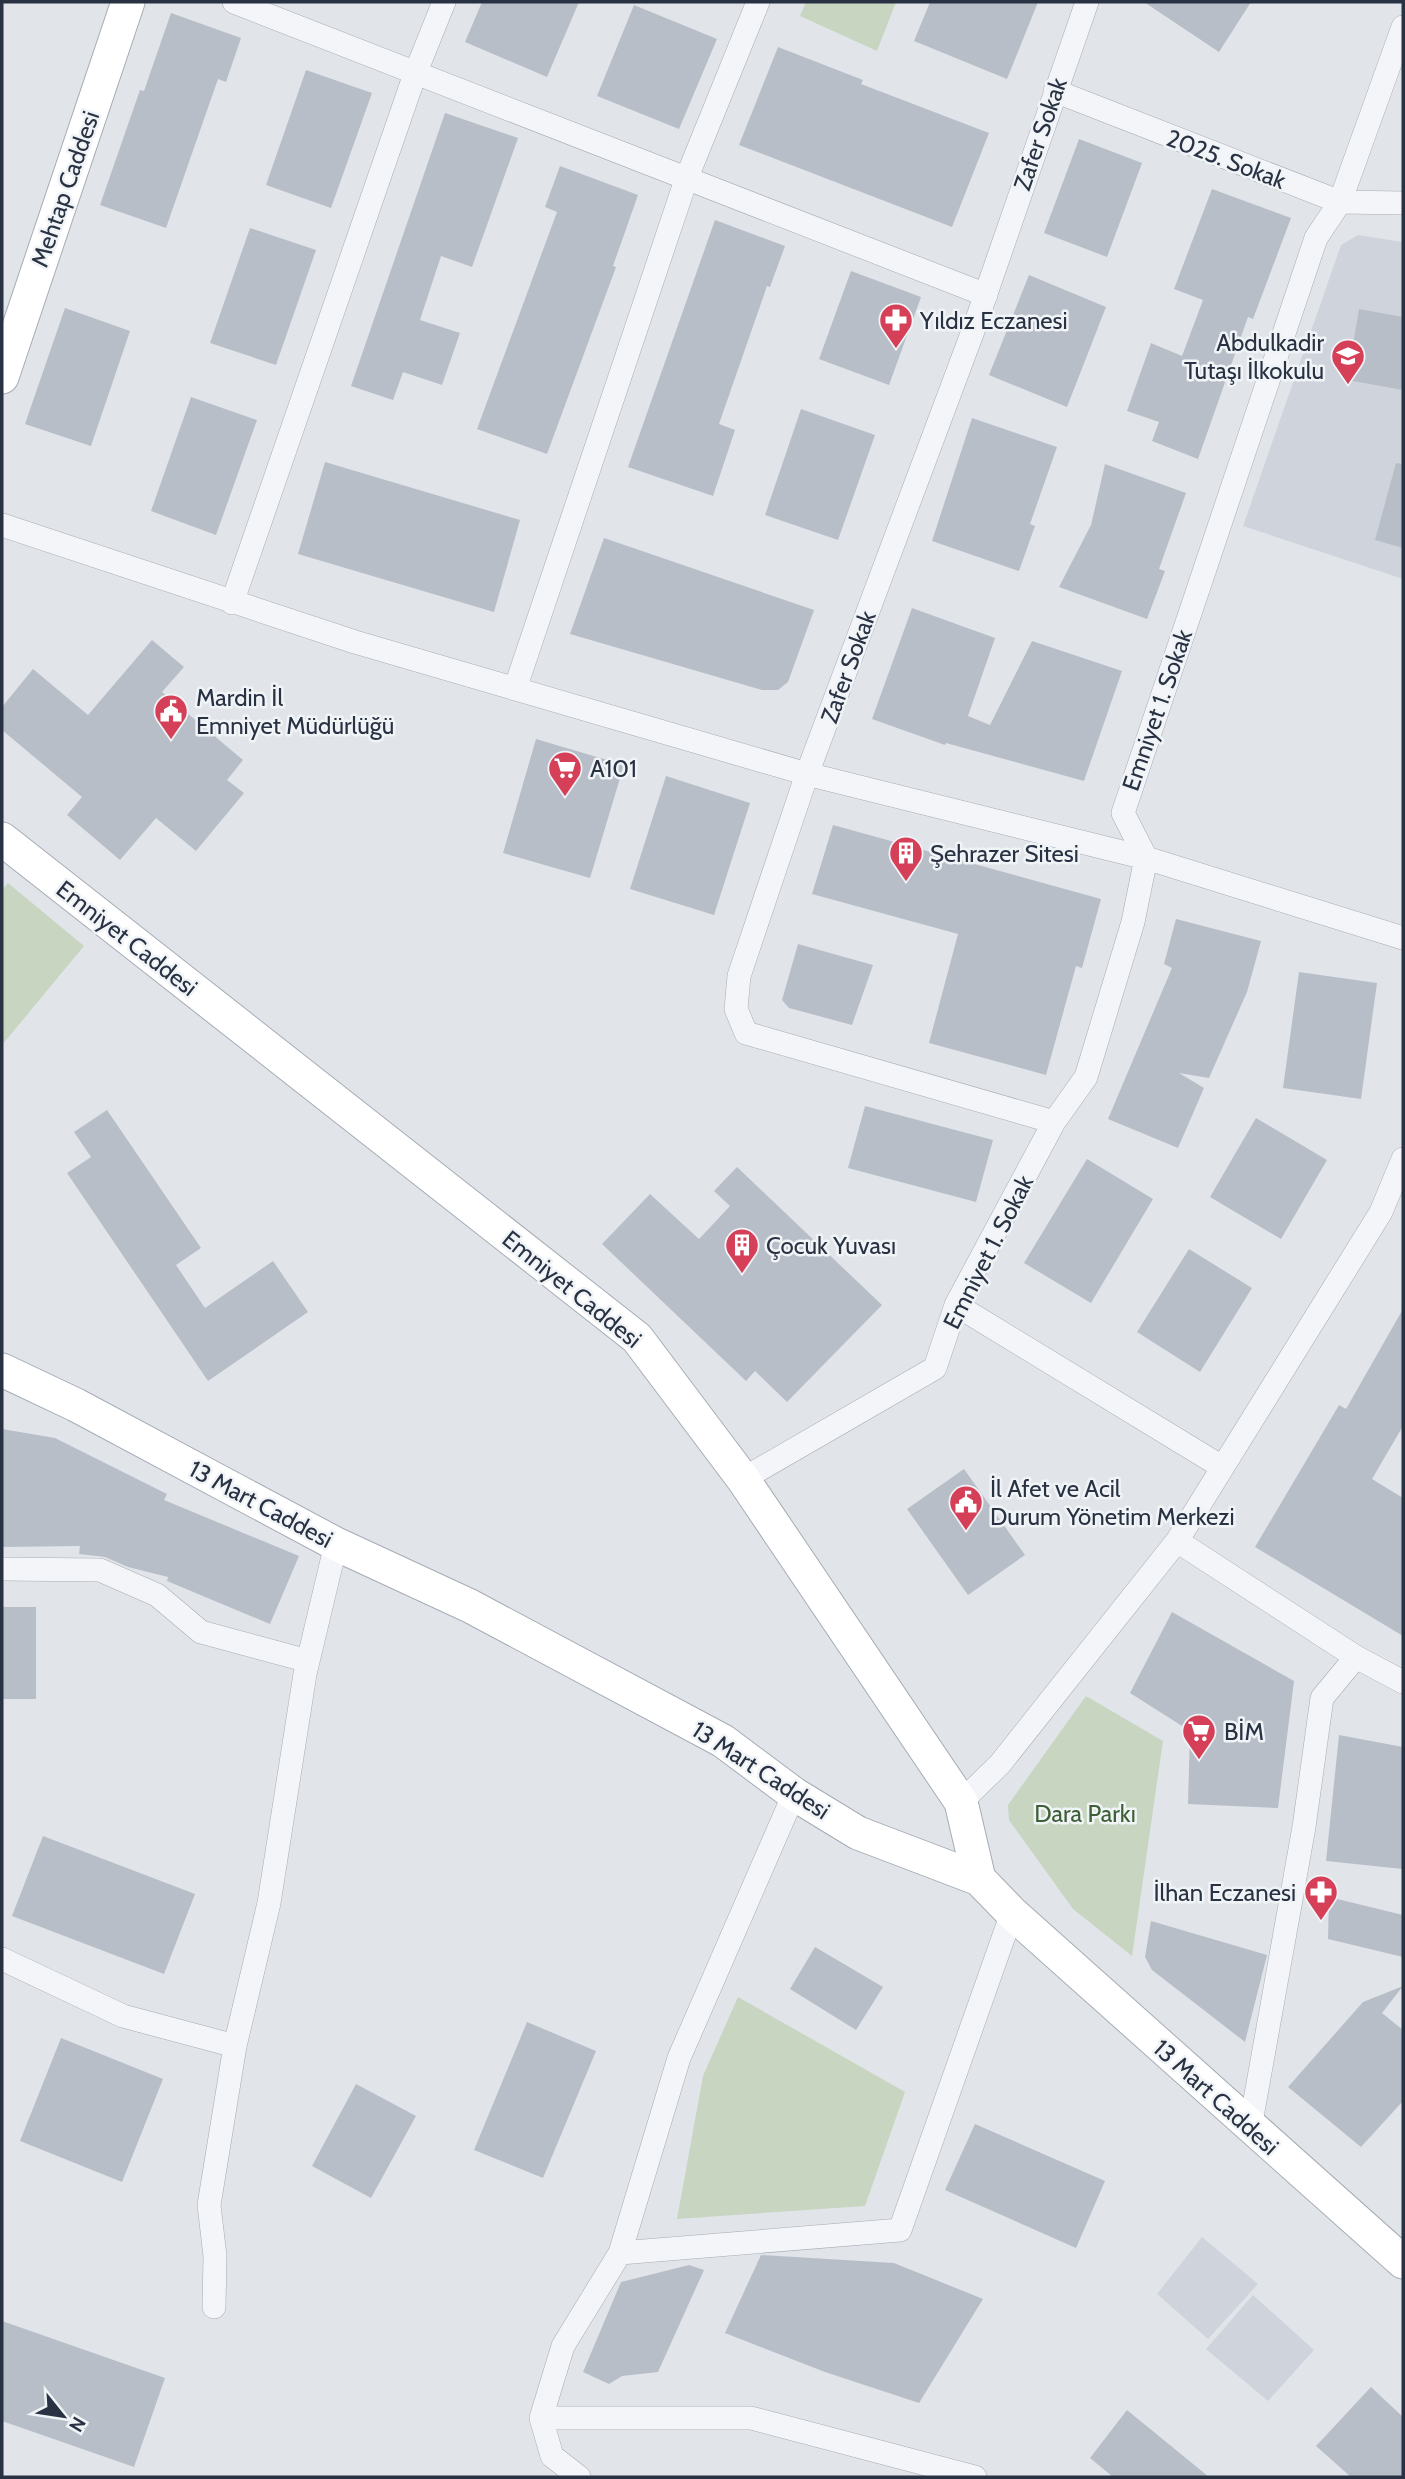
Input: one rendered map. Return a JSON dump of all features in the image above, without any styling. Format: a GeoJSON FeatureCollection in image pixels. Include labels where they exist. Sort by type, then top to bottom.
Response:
{"type":"FeatureCollection","features":[{"type":"Feature","properties":{"kind":"street","name":"Mehtap Caddesi"},"geometry":{"type":"LineString","coordinates":[[2,377],[128,2]]}},
{"type":"Feature","properties":{"kind":"street"},"geometry":{"type":"LineString","coordinates":[[234,2],[986,295]]}},
{"type":"Feature","properties":{"kind":"street"},"geometry":{"type":"LineString","coordinates":[[232,603],[415,74],[444,2]]}},
{"type":"Feature","properties":{"kind":"street"},"geometry":{"type":"LineString","coordinates":[[515,688],[687,177],[758,2]]}},
{"type":"Feature","properties":{"kind":"street","name":"Zafer Sokak"},"geometry":{"type":"LineString","coordinates":[[1055,1122],[746,1032],[736,1009],[739,976],[807,774],[986,295],[1087,2]]}},
{"type":"Feature","properties":{"kind":"street","name":"Emniyet 1. Sokak"},"geometry":{"type":"LineString","coordinates":[[743,1479],[935,1368],[956,1305],[1055,1122],[1086,1076],[1133,922],[1146,858],[1122,813],[1316,238],[1340,202],[1403,27]]}},
{"type":"Feature","properties":{"kind":"street","name":"2025. Sokak"},"geometry":{"type":"LineString","coordinates":[[1055,91],[1340,202],[1403,203]]}},
{"type":"Feature","properties":{"kind":"street"},"geometry":{"type":"LineString","coordinates":[[2,525],[232,603],[515,688],[807,774],[1146,858],[1403,938]]}},
{"type":"Feature","properties":{"kind":"street","name":"Emniyet Caddesi"},"geometry":{"type":"LineString","coordinates":[[2,839],[637,1338],[743,1479],[961,1802],[979,1879]]}},
{"type":"Feature","properties":{"kind":"street"},"geometry":{"type":"LineString","coordinates":[[961,1802],[1000,1765],[1177,1541],[1381,1212],[1403,1159]]}},
{"type":"Feature","properties":{"kind":"street"},"geometry":{"type":"LineString","coordinates":[[956,1305],[1222,1467]]}},
{"type":"Feature","properties":{"kind":"street","name":"13 Mart Caddesi"},"geometry":{"type":"LineString","coordinates":[[2,1370],[76,1405],[336,1544],[470,1606],[723,1741],[794,1794],[858,1833],[979,1879],[1012,1913],[1250,2128],[1403,2262]]}},
{"type":"Feature","properties":{"kind":"street"},"geometry":{"type":"LineString","coordinates":[[1177,1541],[1356,1657],[1403,1682]]}},
{"type":"Feature","properties":{"kind":"street"},"geometry":{"type":"LineString","coordinates":[[214,2307],[215,2256],[209,2205],[235,2046],[269,1903],[308,1661],[336,1544]]}},
{"type":"Feature","properties":{"kind":"street"},"geometry":{"type":"LineString","coordinates":[[2,1569],[100,1570],[157,1595],[201,1632],[308,1661]]}},
{"type":"Feature","properties":{"kind":"street"},"geometry":{"type":"LineString","coordinates":[[1250,2128],[1304,1827],[1322,1698],[1356,1657]]}},
{"type":"Feature","properties":{"kind":"street"},"geometry":{"type":"LineString","coordinates":[[579,2477],[552,2456],[541,2418],[563,2346],[620,2253],[679,2058],[794,1794]]}},
{"type":"Feature","properties":{"kind":"street"},"geometry":{"type":"LineString","coordinates":[[620,2253],[900,2230],[1012,1913]]}},
{"type":"Feature","properties":{"kind":"street"},"geometry":{"type":"LineString","coordinates":[[2,1959],[123,2016],[235,2046]]}},
{"type":"Feature","properties":{"kind":"street"},"geometry":{"type":"LineString","coordinates":[[541,2418],[751,2417],[975,2477]]}},
{"type":"Feature","properties":{"kind":"shaded area","name":"Abdulkadir Tutaşı İlkokulu"},"geometry":{"type":"Polygon","coordinates":[[[1358,235],[1403,242],[1403,579],[1243,526],[1341,245],[1358,235]]]}},
{"type":"Feature","properties":{"kind":"shaded area"},"geometry":{"type":"Polygon","coordinates":[[[1202,2237],[1258,2284],[1208,2339],[1157,2294],[1202,2237]]]}},
{"type":"Feature","properties":{"kind":"shaded area"},"geometry":{"type":"Polygon","coordinates":[[[1253,2295],[1314,2350],[1268,2401],[1206,2349],[1253,2295]]]}},
{"type":"Feature","properties":{"kind":"green space"},"geometry":{"type":"Polygon","coordinates":[[[806,2],[896,2],[877,51],[800,16],[806,2]]]}},
{"type":"Feature","properties":{"kind":"green space"},"geometry":{"type":"Polygon","coordinates":[[[8,883],[84,946],[2,1045],[2,890],[8,883]]]}},
{"type":"Feature","properties":{"kind":"green space","name":"Dara Parkı"},"geometry":{"type":"Polygon","coordinates":[[[1086,1696],[1163,1741],[1132,1956],[1073,1909],[1009,1820],[1008,1805],[1086,1696]]]}},
{"type":"Feature","properties":{"kind":"green space"},"geometry":{"type":"Polygon","coordinates":[[[738,1997],[905,2092],[865,2206],[677,2219],[703,2076],[738,1997]]]}},
{"type":"Feature","properties":{"kind":"building"},"geometry":{"type":"Polygon","coordinates":[[[482,2],[579,2],[547,77],[465,42],[482,2]]]}},
{"type":"Feature","properties":{"kind":"building"},"geometry":{"type":"Polygon","coordinates":[[[930,2],[1038,2],[1007,79],[914,41],[930,2]]]}},
{"type":"Feature","properties":{"kind":"building"},"geometry":{"type":"Polygon","coordinates":[[[1144,2],[1251,2],[1219,52],[1144,2]]]}},
{"type":"Feature","properties":{"kind":"building"},"geometry":{"type":"Polygon","coordinates":[[[634,5],[717,39],[679,129],[597,96],[634,5]]]}},
{"type":"Feature","properties":{"kind":"building"},"geometry":{"type":"Polygon","coordinates":[[[171,13],[241,38],[226,82],[218,79],[166,228],[100,205],[140,90],[144,91],[171,13]]]}},
{"type":"Feature","properties":{"kind":"building"},"geometry":{"type":"Polygon","coordinates":[[[778,47],[863,80],[861,84],[989,133],[952,227],[739,145],[778,47]]]}},
{"type":"Feature","properties":{"kind":"building"},"geometry":{"type":"Polygon","coordinates":[[[306,70],[372,93],[331,208],[266,185],[306,70]]]}},
{"type":"Feature","properties":{"kind":"building"},"geometry":{"type":"Polygon","coordinates":[[[445,113],[518,138],[472,267],[441,256],[420,320],[460,333],[442,385],[403,372],[393,400],[351,386],[445,113]]]}},
{"type":"Feature","properties":{"kind":"building"},"geometry":{"type":"Polygon","coordinates":[[[1079,139],[1142,163],[1107,257],[1044,233],[1079,139]]]}},
{"type":"Feature","properties":{"kind":"building"},"geometry":{"type":"Polygon","coordinates":[[[560,166],[638,195],[613,266],[616,267],[547,454],[477,429],[557,212],[545,207],[560,166]]]}},
{"type":"Feature","properties":{"kind":"building"},"geometry":{"type":"Polygon","coordinates":[[[1212,189],[1291,218],[1253,319],[1248,317],[1198,459],[1152,441],[1159,422],[1127,411],[1151,343],[1182,356],[1203,300],[1174,289],[1212,189]]]}},
{"type":"Feature","properties":{"kind":"building"},"geometry":{"type":"Polygon","coordinates":[[[715,220],[785,246],[770,287],[767,286],[719,424],[735,430],[713,496],[628,467],[715,220]]]}},
{"type":"Feature","properties":{"kind":"building"},"geometry":{"type":"Polygon","coordinates":[[[250,228],[316,250],[276,365],[210,343],[250,228]]]}},
{"type":"Feature","properties":{"kind":"building"},"geometry":{"type":"Polygon","coordinates":[[[851,271],[921,297],[889,385],[819,359],[851,271]]]}},
{"type":"Feature","properties":{"kind":"building"},"geometry":{"type":"Polygon","coordinates":[[[1029,275],[1106,307],[1067,407],[989,375],[1029,275]]]}},
{"type":"Feature","properties":{"kind":"building"},"geometry":{"type":"Polygon","coordinates":[[[65,308],[130,331],[91,446],[25,424],[65,308]]]}},
{"type":"Feature","properties":{"kind":"building"},"geometry":{"type":"Polygon","coordinates":[[[1359,309],[1403,317],[1403,390],[1347,380],[1359,309]]]}},
{"type":"Feature","properties":{"kind":"building"},"geometry":{"type":"Polygon","coordinates":[[[191,397],[257,420],[216,535],[151,511],[191,397]]]}},
{"type":"Feature","properties":{"kind":"building"},"geometry":{"type":"Polygon","coordinates":[[[801,409],[875,435],[838,540],[765,515],[801,409]]]}},
{"type":"Feature","properties":{"kind":"building"},"geometry":{"type":"Polygon","coordinates":[[[972,418],[1057,447],[1030,524],[1035,526],[1019,571],[932,541],[972,418]]]}},
{"type":"Feature","properties":{"kind":"building"},"geometry":{"type":"Polygon","coordinates":[[[325,462],[520,520],[494,612],[298,554],[325,462]]]}},
{"type":"Feature","properties":{"kind":"building"},"geometry":{"type":"Polygon","coordinates":[[[1396,463],[1403,464],[1403,548],[1375,540],[1396,463]]]}},
{"type":"Feature","properties":{"kind":"building"},"geometry":{"type":"Polygon","coordinates":[[[1105,464],[1186,493],[1159,569],[1165,571],[1147,619],[1059,587],[1091,525],[1105,464]]]}},
{"type":"Feature","properties":{"kind":"building"},"geometry":{"type":"Polygon","coordinates":[[[604,538],[814,610],[788,682],[778,690],[762,690],[570,634],[604,538]]]}},
{"type":"Feature","properties":{"kind":"building"},"geometry":{"type":"Polygon","coordinates":[[[912,608],[995,638],[968,716],[990,725],[1032,641],[1122,671],[1084,781],[946,743],[945,745],[872,719],[912,608]]]}},
{"type":"Feature","properties":{"kind":"building","name":"Mardin İl Emniyet Müdürlüğü"},"geometry":{"type":"Polygon","coordinates":[[[152,640],[184,667],[162,692],[243,760],[227,780],[244,793],[196,851],[156,818],[120,860],[67,815],[82,797],[2,730],[2,707],[33,669],[88,715],[152,640]]]}},
{"type":"Feature","properties":{"kind":"building"},"geometry":{"type":"Polygon","coordinates":[[[536,739],[624,765],[590,878],[503,853],[536,739]]]}},
{"type":"Feature","properties":{"kind":"building"},"geometry":{"type":"Polygon","coordinates":[[[666,776],[750,803],[714,915],[630,889],[666,776]]]}},
{"type":"Feature","properties":{"kind":"building"},"geometry":{"type":"Polygon","coordinates":[[[833,825],[1101,899],[1082,968],[1076,966],[1046,1075],[929,1043],[958,934],[812,894],[833,825]]]}},
{"type":"Feature","properties":{"kind":"building"},"geometry":{"type":"Polygon","coordinates":[[[1176,919],[1261,941],[1247,992],[1209,1078],[1179,1073],[1204,1088],[1178,1148],[1108,1119],[1172,968],[1164,964],[1176,919]]]}},
{"type":"Feature","properties":{"kind":"building"},"geometry":{"type":"Polygon","coordinates":[[[798,944],[873,965],[852,1025],[789,1008],[782,1000],[798,944]]]}},
{"type":"Feature","properties":{"kind":"building"},"geometry":{"type":"Polygon","coordinates":[[[1299,972],[1377,983],[1361,1099],[1283,1088],[1299,972]]]}},
{"type":"Feature","properties":{"kind":"building"},"geometry":{"type":"Polygon","coordinates":[[[865,1106],[993,1140],[976,1202],[848,1168],[865,1106]]]}},
{"type":"Feature","properties":{"kind":"building"},"geometry":{"type":"Polygon","coordinates":[[[107,1110],[201,1248],[176,1265],[205,1308],[273,1261],[308,1312],[208,1381],[67,1173],[91,1157],[74,1132],[107,1110]]]}},
{"type":"Feature","properties":{"kind":"building"},"geometry":{"type":"Polygon","coordinates":[[[1256,1118],[1327,1160],[1281,1239],[1210,1197],[1256,1118]]]}},
{"type":"Feature","properties":{"kind":"building"},"geometry":{"type":"Polygon","coordinates":[[[1087,1159],[1153,1199],[1091,1303],[1024,1263],[1087,1159]]]}},
{"type":"Feature","properties":{"kind":"building","name":"Çocuk Yuvası"},"geometry":{"type":"Polygon","coordinates":[[[737,1167],[882,1305],[787,1402],[755,1371],[746,1381],[602,1244],[650,1194],[699,1239],[730,1206],[714,1191],[737,1167]]]}},
{"type":"Feature","properties":{"kind":"building"},"geometry":{"type":"Polygon","coordinates":[[[1189,1249],[1252,1288],[1200,1372],[1137,1332],[1189,1249]]]}},
{"type":"Feature","properties":{"kind":"building"},"geometry":{"type":"Polygon","coordinates":[[[1403,1309],[1403,1426],[1372,1479],[1403,1498],[1403,1636],[1255,1547],[1339,1405],[1346,1409],[1403,1309]]]}},
{"type":"Feature","properties":{"kind":"building"},"geometry":{"type":"Polygon","coordinates":[[[2,1429],[55,1438],[167,1494],[164,1500],[299,1556],[270,1624],[167,1581],[168,1577],[128,1567],[105,1557],[79,1554],[80,1546],[2,1547],[2,1429]]]}},
{"type":"Feature","properties":{"kind":"building","name":"İl Afet ve Acil Durum Yönetim Merkezi"},"geometry":{"type":"Polygon","coordinates":[[[964,1469],[1025,1555],[968,1595],[907,1509],[964,1469]]]}},
{"type":"Feature","properties":{"kind":"building"},"geometry":{"type":"Polygon","coordinates":[[[2,1607],[36,1607],[36,1699],[2,1699],[2,1607]]]}},
{"type":"Feature","properties":{"kind":"building"},"geometry":{"type":"Polygon","coordinates":[[[1172,1612],[1294,1681],[1278,1808],[1188,1804],[1190,1731],[1130,1693],[1172,1612]]]}},
{"type":"Feature","properties":{"kind":"building"},"geometry":{"type":"Polygon","coordinates":[[[1339,1735],[1403,1747],[1403,1869],[1326,1861],[1339,1735]]]}},
{"type":"Feature","properties":{"kind":"building"},"geometry":{"type":"Polygon","coordinates":[[[43,1836],[195,1894],[164,1974],[12,1916],[43,1836]]]}},
{"type":"Feature","properties":{"kind":"building"},"geometry":{"type":"Polygon","coordinates":[[[1329,1897],[1403,1915],[1403,1957],[1328,1939],[1329,1897]]]}},
{"type":"Feature","properties":{"kind":"building"},"geometry":{"type":"Polygon","coordinates":[[[1151,1921],[1267,1955],[1245,2042],[1152,1970],[1145,1957],[1151,1921]]]}},
{"type":"Feature","properties":{"kind":"building"},"geometry":{"type":"Polygon","coordinates":[[[815,1947],[883,1987],[856,2030],[790,1989],[815,1947]]]}},
{"type":"Feature","properties":{"kind":"building"},"geometry":{"type":"Polygon","coordinates":[[[1403,1986],[1382,2013],[1403,2030],[1403,2101],[1361,2147],[1288,2087],[1363,2002],[1403,1986]]]}},
{"type":"Feature","properties":{"kind":"building"},"geometry":{"type":"Polygon","coordinates":[[[527,2022],[596,2051],[543,2178],[474,2150],[527,2022]]]}},
{"type":"Feature","properties":{"kind":"building"},"geometry":{"type":"Polygon","coordinates":[[[61,2038],[163,2079],[122,2182],[20,2141],[61,2038]]]}},
{"type":"Feature","properties":{"kind":"building"},"geometry":{"type":"Polygon","coordinates":[[[356,2084],[416,2116],[371,2198],[312,2166],[356,2084]]]}},
{"type":"Feature","properties":{"kind":"building"},"geometry":{"type":"Polygon","coordinates":[[[975,2124],[1105,2181],[1076,2248],[945,2190],[975,2124]]]}},
{"type":"Feature","properties":{"kind":"building"},"geometry":{"type":"Polygon","coordinates":[[[761,2255],[894,2263],[983,2299],[919,2403],[825,2372],[725,2333],[761,2255]]]}},
{"type":"Feature","properties":{"kind":"building"},"geometry":{"type":"Polygon","coordinates":[[[689,2265],[704,2270],[658,2372],[622,2376],[609,2384],[583,2372],[621,2282],[689,2265]]]}},
{"type":"Feature","properties":{"kind":"building"},"geometry":{"type":"Polygon","coordinates":[[[2,2321],[165,2378],[134,2467],[2,2421],[2,2321]]]}},
{"type":"Feature","properties":{"kind":"building"},"geometry":{"type":"Polygon","coordinates":[[[1371,2387],[1403,2417],[1403,2477],[1351,2477],[1316,2446],[1371,2387]]]}},
{"type":"Feature","properties":{"kind":"building"},"geometry":{"type":"Polygon","coordinates":[[[1127,2410],[1209,2477],[1113,2477],[1090,2458],[1127,2410]]]}},
{"type":"Feature","properties":{"kind":"place","name":"Yıldız Eczanesi"},"geometry":{"type":"Point","coordinates":[896,350]}},
{"type":"Feature","properties":{"kind":"place","name":"Abdulkadir Tutaşı İlkokulu"},"geometry":{"type":"Point","coordinates":[1348,386]}},
{"type":"Feature","properties":{"kind":"place","name":"Mardin İl Emniyet Müdürlüğü"},"geometry":{"type":"Point","coordinates":[171,741]}},
{"type":"Feature","properties":{"kind":"place","name":"A101"},"geometry":{"type":"Point","coordinates":[565,798]}},
{"type":"Feature","properties":{"kind":"place","name":"Şehrazer Sitesi"},"geometry":{"type":"Point","coordinates":[906,883]}},
{"type":"Feature","properties":{"kind":"place","name":"Çocuk Yuvası"},"geometry":{"type":"Point","coordinates":[742,1275]}},
{"type":"Feature","properties":{"kind":"place","name":"İl Afet ve Acil Durum Yönetim Merkezi"},"geometry":{"type":"Point","coordinates":[966,1532]}},
{"type":"Feature","properties":{"kind":"place","name":"BİM"},"geometry":{"type":"Point","coordinates":[1199,1761]}},
{"type":"Feature","properties":{"kind":"place","name":"İlhan Eczanesi"},"geometry":{"type":"Point","coordinates":[1321,1922]}}]}
